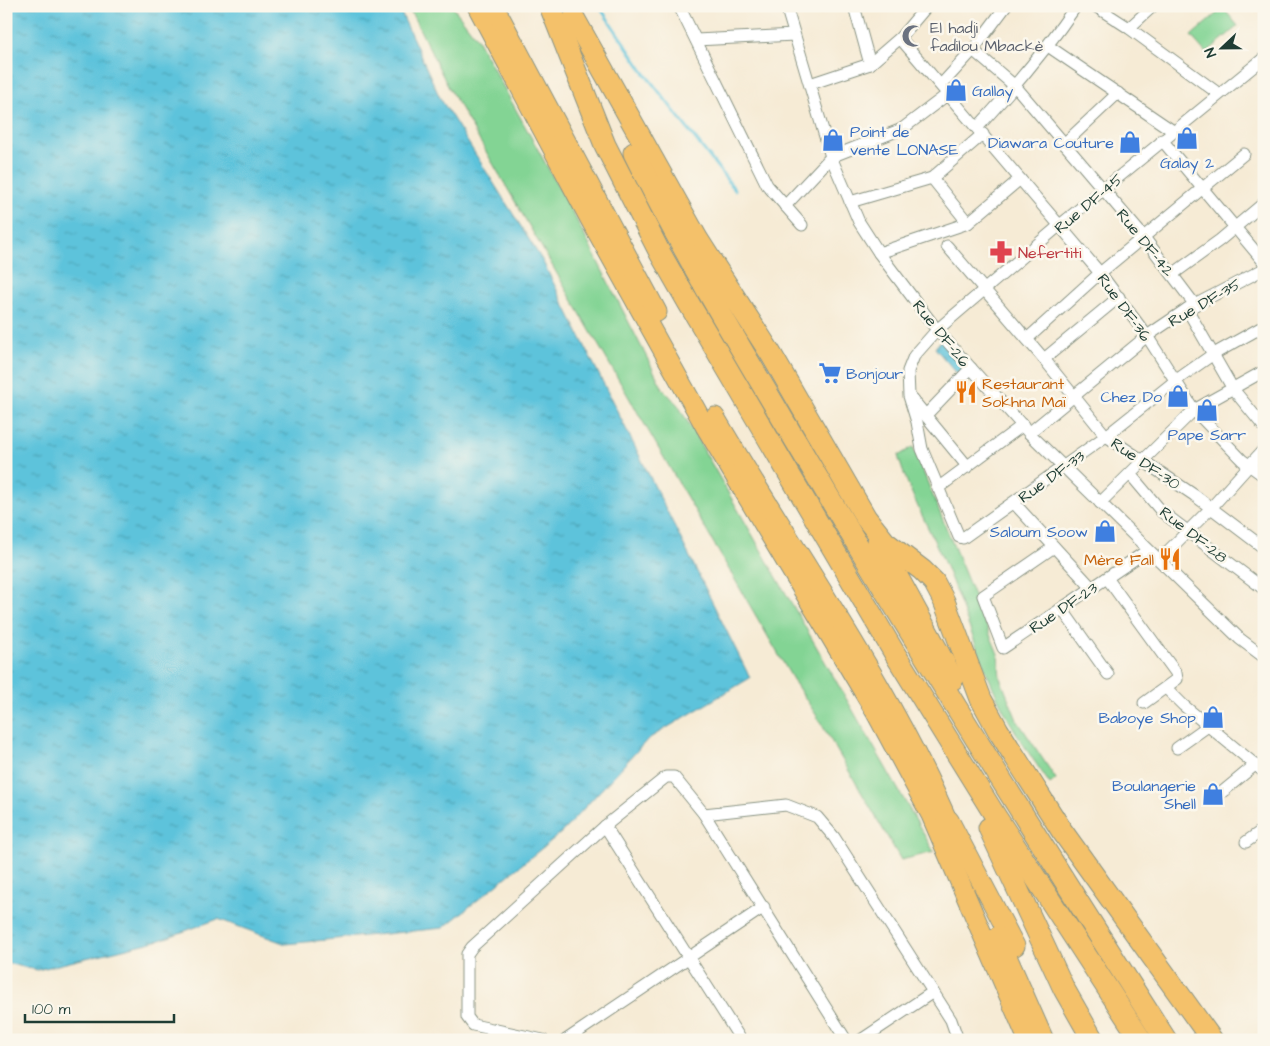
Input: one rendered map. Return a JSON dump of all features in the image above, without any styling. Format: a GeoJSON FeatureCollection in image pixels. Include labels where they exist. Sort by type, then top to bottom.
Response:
{"type":"FeatureCollection","features":[{"type":"Feature","properties":{"kind":"highway"},"geometry":{"type":"LineString","coordinates":[[477,6],[591,221],[706,426],[875,711],[938,813],[1015,946],[1057,1040]]}},
{"type":"Feature","properties":{"kind":"highway"},"geometry":{"type":"LineString","coordinates":[[494,6],[687,368],[873,677],[920,759],[1015,1040]]}},
{"type":"Feature","properties":{"kind":"highway"},"geometry":{"type":"LineString","coordinates":[[536,6],[562,63],[591,114],[664,261],[895,654],[996,817],[1141,1040]]}},
{"type":"Feature","properties":{"kind":"highway"},"geometry":{"type":"LineString","coordinates":[[550,6],[591,114]]}},
{"type":"Feature","properties":{"kind":"highway"},"geometry":{"type":"LineString","coordinates":[[572,12],[698,240],[771,354],[866,518],[1034,834]]}},
{"type":"Feature","properties":{"kind":"highway"},"geometry":{"type":"LineString","coordinates":[[572,12],[616,118],[651,188],[707,291],[909,633],[1034,834],[1166,1040]]}},
{"type":"Feature","properties":{"kind":"highway"},"geometry":{"type":"LineString","coordinates":[[866,518],[885,542],[922,570],[934,582],[944,601],[981,699],[998,730],[1062,831],[1210,1036]]}},
{"type":"Feature","properties":{"kind":"highway"},"geometry":{"type":"LineString","coordinates":[[895,654],[994,835],[1064,989],[1093,1040]]}},
{"type":"Feature","properties":{"kind":"highway"},"geometry":{"type":"LineString","coordinates":[[938,813],[1028,1040]]}},
{"type":"Feature","properties":{"kind":"highway"},"geometry":{"type":"LineString","coordinates":[[938,813],[1044,1040]]}},
{"type":"Feature","properties":{"kind":"street"},"geometry":{"type":"LineString","coordinates":[[679,6],[767,185],[802,225]]}},
{"type":"Feature","properties":{"kind":"street","name":"Rue DF-26"},"geometry":{"type":"LineString","coordinates":[[786,6],[831,157],[859,222],[880,253],[937,330],[1026,429],[1240,639],[1264,657]]}},
{"type":"Feature","properties":{"kind":"street"},"geometry":{"type":"LineString","coordinates":[[854,6],[870,64]]}},
{"type":"Feature","properties":{"kind":"street"},"geometry":{"type":"LineString","coordinates":[[785,206],[831,157],[902,129],[945,89],[1006,6]]}},
{"type":"Feature","properties":{"kind":"street"},"geometry":{"type":"LineString","coordinates":[[850,202],[932,178],[980,131],[1048,46],[1076,6]]}},
{"type":"Feature","properties":{"kind":"street"},"geometry":{"type":"LineString","coordinates":[[1095,6],[1129,28],[1219,94]]}},
{"type":"Feature","properties":{"kind":"street"},"geometry":{"type":"LineString","coordinates":[[1129,28],[1140,11],[1153,6]]}},
{"type":"Feature","properties":{"kind":"street"},"geometry":{"type":"LineString","coordinates":[[810,84],[870,64],[900,38],[923,8]]}},
{"type":"Feature","properties":{"kind":"street"},"geometry":{"type":"LineString","coordinates":[[696,40],[794,35]]}},
{"type":"Feature","properties":{"kind":"street","name":"Rue DF-36"},"geometry":{"type":"LineString","coordinates":[[900,38],[1120,297],[1194,410],[1242,460],[1249,463],[1264,476]]}},
{"type":"Feature","properties":{"kind":"street"},"geometry":{"type":"LineString","coordinates":[[1048,46],[1174,131]]}},
{"type":"Feature","properties":{"kind":"street","name":"Rue DF-42"},"geometry":{"type":"LineString","coordinates":[[973,50],[1016,87],[1173,274],[1191,307],[1212,355],[1233,389],[1264,427]]}},
{"type":"Feature","properties":{"kind":"street","name":"Rue DF-45"},"geometry":{"type":"LineString","coordinates":[[961,538],[958,536],[922,448],[909,396],[910,364],[937,330],[1162,140],[1219,94],[1262,63]]}},
{"type":"Feature","properties":{"kind":"street"},"geometry":{"type":"LineString","coordinates":[[1064,144],[1118,93]]}},
{"type":"Feature","properties":{"kind":"street"},"geometry":{"type":"LineString","coordinates":[[1162,140],[1264,262]]}},
{"type":"Feature","properties":{"kind":"street"},"geometry":{"type":"LineString","coordinates":[[1026,339],[1143,236],[1244,154]]}},
{"type":"Feature","properties":{"kind":"street"},"geometry":{"type":"LineString","coordinates":[[932,178],[968,223]]}},
{"type":"Feature","properties":{"kind":"street"},"geometry":{"type":"LineString","coordinates":[[880,253],[968,223],[1020,178]]}},
{"type":"Feature","properties":{"kind":"street"},"geometry":{"type":"LineString","coordinates":[[1173,274],[1264,203]]}},
{"type":"Feature","properties":{"kind":"street","name":"Rue DF-30"},"geometry":{"type":"LineString","coordinates":[[947,246],[1044,359],[1106,436],[1142,462],[1194,495],[1210,509],[1264,548]]}},
{"type":"Feature","properties":{"kind":"street","name":"Rue DF-35"},"geometry":{"type":"LineString","coordinates":[[938,488],[968,466],[1074,397],[1147,336],[1191,307],[1264,269]]}},
{"type":"Feature","properties":{"kind":"street"},"geometry":{"type":"LineString","coordinates":[[1044,359],[1120,297]]}},
{"type":"Feature","properties":{"kind":"street","name":"Rue DF-33"},"geometry":{"type":"LineString","coordinates":[[961,538],[1014,503],[1106,436],[1212,355],[1264,326]]}},
{"type":"Feature","properties":{"kind":"street"},"geometry":{"type":"LineString","coordinates":[[926,416],[970,368]]}},
{"type":"Feature","properties":{"kind":"street"},"geometry":{"type":"LineString","coordinates":[[1100,503],[1194,410],[1264,371]]}},
{"type":"Feature","properties":{"kind":"street"},"geometry":{"type":"LineString","coordinates":[[909,396],[968,466]]}},
{"type":"Feature","properties":{"kind":"street"},"geometry":{"type":"LineString","coordinates":[[1158,560],[1210,509],[1249,463],[1264,449]]}},
{"type":"Feature","properties":{"kind":"street","name":"Rue DF-28"},"geometry":{"type":"LineString","coordinates":[[1130,474],[1162,512],[1264,589]]}},
{"type":"Feature","properties":{"kind":"street"},"geometry":{"type":"LineString","coordinates":[[1014,503],[1092,588]]}},
{"type":"Feature","properties":{"kind":"street","name":"Rue DF-23"},"geometry":{"type":"LineString","coordinates":[[1054,547],[983,596],[1003,648],[1148,550]]}},
{"type":"Feature","properties":{"kind":"street"},"geometry":{"type":"LineString","coordinates":[[1107,578],[1176,673],[1177,679],[1144,703]]}},
{"type":"Feature","properties":{"kind":"street"},"geometry":{"type":"LineString","coordinates":[[1062,608],[1108,674]]}},
{"type":"Feature","properties":{"kind":"street"},"geometry":{"type":"LineString","coordinates":[[1166,688],[1259,768],[1215,798]]}},
{"type":"Feature","properties":{"kind":"street"},"geometry":{"type":"LineString","coordinates":[[1177,748],[1208,726]]}},
{"type":"Feature","properties":{"kind":"street"},"geometry":{"type":"LineString","coordinates":[[543,1040],[473,1025],[470,1022],[467,1017],[467,954],[472,947],[605,826],[666,777],[670,776],[674,777],[704,814],[846,1040]]}},
{"type":"Feature","properties":{"kind":"street"},"geometry":{"type":"LineString","coordinates":[[704,814],[786,805],[816,817],[834,837],[951,1020],[958,1040]]}},
{"type":"Feature","properties":{"kind":"street"},"geometry":{"type":"LineString","coordinates":[[605,826],[741,1040]]}},
{"type":"Feature","properties":{"kind":"street"},"geometry":{"type":"LineString","coordinates":[[1246,842],[1264,829]]}},
{"type":"Feature","properties":{"kind":"street"},"geometry":{"type":"LineString","coordinates":[[566,1040],[764,907]]}},
{"type":"Feature","properties":{"kind":"street"},"geometry":{"type":"LineString","coordinates":[[861,1040],[933,992]]}},
{"type":"Feature","properties":{"kind":"green space"},"geometry":{"type":"Polygon","coordinates":[[[408,6],[452,6],[476,37],[575,217],[663,389],[678,405],[934,852],[901,860],[815,713],[795,683],[449,88],[408,6]]]}},
{"type":"Feature","properties":{"kind":"green space"},"geometry":{"type":"Polygon","coordinates":[[[1223,8],[1238,26],[1206,53],[1191,36],[1223,8]]]}},
{"type":"Feature","properties":{"kind":"green space"},"geometry":{"type":"Polygon","coordinates":[[[913,447],[998,654],[1000,678],[1017,720],[1056,779],[1050,784],[1005,714],[985,669],[945,564],[908,483],[898,456],[913,447]]]}},
{"type":"Feature","properties":{"kind":"water"},"geometry":{"type":"Polygon","coordinates":[[[6,6],[398,6],[440,98],[542,260],[750,678],[648,739],[562,832],[443,928],[286,944],[218,919],[160,940],[37,970],[6,963],[6,6]]]}},
{"type":"Feature","properties":{"kind":"water"},"geometry":{"type":"Polygon","coordinates":[[[942,339],[973,374],[961,378],[935,348],[942,339]]]}},
{"type":"Feature","properties":{"kind":"waterway"},"geometry":{"type":"LineString","coordinates":[[599,6],[643,71],[735,190]]}},
{"type":"Feature","properties":{"kind":"place","name":"El hadji fadilou Mbackè"},"geometry":{"type":"Point","coordinates":[913,36]}},
{"type":"Feature","properties":{"kind":"place","name":"Gallay"},"geometry":{"type":"Point","coordinates":[956,90]}},
{"type":"Feature","properties":{"kind":"place","name":"Galay 2"},"geometry":{"type":"Point","coordinates":[1187,138]}},
{"type":"Feature","properties":{"kind":"place","name":"Point de vente LONASE"},"geometry":{"type":"Point","coordinates":[833,140]}},
{"type":"Feature","properties":{"kind":"place","name":"Diawara Couture"},"geometry":{"type":"Point","coordinates":[1130,142]}},
{"type":"Feature","properties":{"kind":"place","name":"Nefertiti"},"geometry":{"type":"Point","coordinates":[1001,252]}},
{"type":"Feature","properties":{"kind":"place","name":"Bonjour"},"geometry":{"type":"Point","coordinates":[830,373]}},
{"type":"Feature","properties":{"kind":"place","name":"Restaurant Sokhna Maï"},"geometry":{"type":"Point","coordinates":[966,392]}},
{"type":"Feature","properties":{"kind":"place","name":"Chez Do"},"geometry":{"type":"Point","coordinates":[1178,396]}},
{"type":"Feature","properties":{"kind":"place","name":"Pape Sarr"},"geometry":{"type":"Point","coordinates":[1207,410]}},
{"type":"Feature","properties":{"kind":"place","name":"Saloum Soow"},"geometry":{"type":"Point","coordinates":[1105,531]}},
{"type":"Feature","properties":{"kind":"place","name":"Mère Fall"},"geometry":{"type":"Point","coordinates":[1170,559]}},
{"type":"Feature","properties":{"kind":"place","name":"Baboye Shop"},"geometry":{"type":"Point","coordinates":[1213,717]}},
{"type":"Feature","properties":{"kind":"place","name":"Boulangerie Shell"},"geometry":{"type":"Point","coordinates":[1213,794]}}]}
